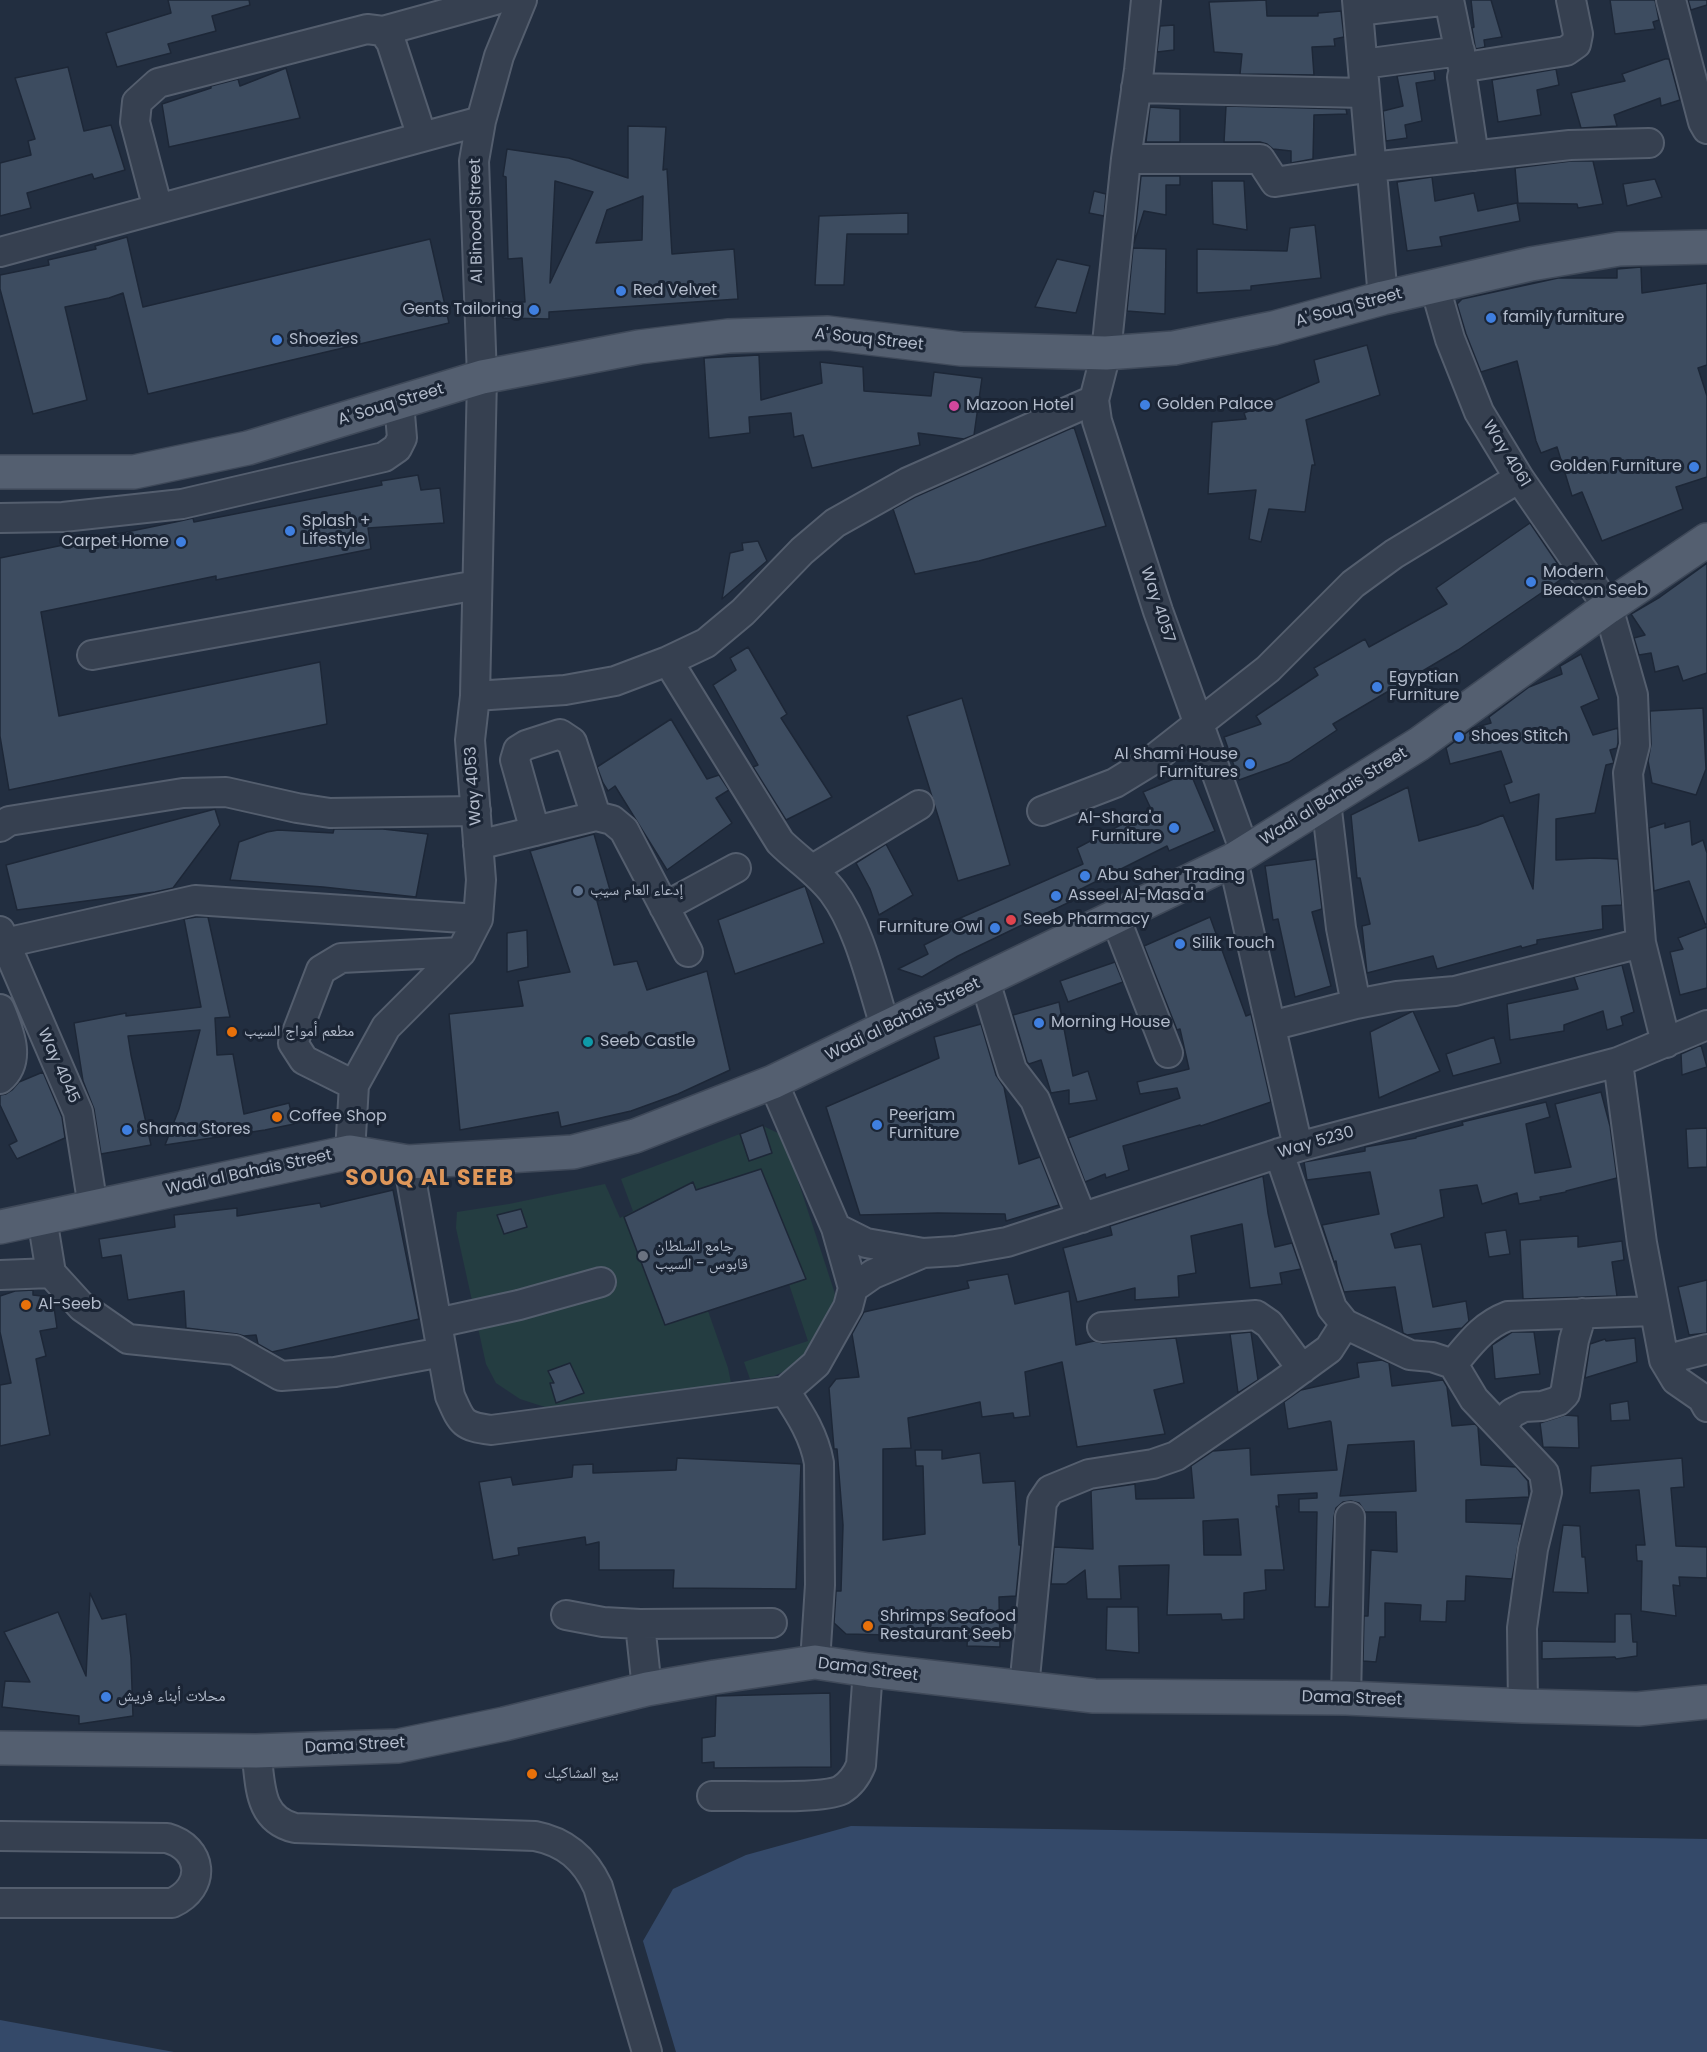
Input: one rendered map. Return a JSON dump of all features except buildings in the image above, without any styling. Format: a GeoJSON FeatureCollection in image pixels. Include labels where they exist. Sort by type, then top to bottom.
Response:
{"type":"FeatureCollection","features":[{"type":"Feature","properties":{"kind":"main road","name":"A' Souq Street"},"geometry":{"type":"LineString","coordinates":[[0,472],[134,472],[248,448],[482,377],[639,347],[728,336],[828,333],[961,349],[1106,353],[1174,348],[1274,328],[1383,298],[1531,264],[1619,249],[1707,247]]}},
{"type":"Feature","properties":{"kind":"main road","name":"Wadi al Bahais Street"},"geometry":{"type":"LineString","coordinates":[[0,1227],[350,1152],[408,1162],[573,1152],[635,1136],[773,1082],[1239,856],[1419,744],[1608,607],[1707,540]]}},
{"type":"Feature","properties":{"kind":"main road","name":"Dama Street"},"geometry":{"type":"LineString","coordinates":[[0,1748],[256,1751],[398,1746],[504,1724],[647,1689],[815,1662],[1094,1696],[1346,1698],[1638,1709],[1707,1702]]}},
{"type":"Feature","properties":{"kind":"street"},"geometry":{"type":"LineString","coordinates":[[158,209],[135,122],[137,102],[158,83],[367,29],[383,31],[495,0]]}},
{"type":"Feature","properties":{"kind":"street","name":"Al Binood Street"},"geometry":{"type":"LineString","coordinates":[[482,377],[474,161],[481,120],[499,56],[522,0]]}},
{"type":"Feature","properties":{"kind":"street","name":"Way 4057"},"geometry":{"type":"LineString","coordinates":[[1146,0],[1126,159],[1106,353],[1094,400],[1097,420],[1158,611],[1198,724],[1239,856],[1271,1026],[1289,1150],[1328,1299],[1332,1308],[1346,1324]]}},
{"type":"Feature","properties":{"kind":"street"},"geometry":{"type":"LineString","coordinates":[[1383,298],[1357,6],[1449,0],[1462,61],[1462,77],[1474,156]]}},
{"type":"Feature","properties":{"kind":"street"},"geometry":{"type":"LineString","coordinates":[[1363,64],[1462,61],[1472,66],[1566,51],[1576,44],[1578,34],[1571,0]]}},
{"type":"Feature","properties":{"kind":"street"},"geometry":{"type":"LineString","coordinates":[[1671,0],[1702,122],[1707,129]]}},
{"type":"Feature","properties":{"kind":"street"},"geometry":{"type":"LineString","coordinates":[[383,31],[392,42],[422,136]]}},
{"type":"Feature","properties":{"kind":"street"},"geometry":{"type":"LineString","coordinates":[[1136,88],[1365,93]]}},
{"type":"Feature","properties":{"kind":"street"},"geometry":{"type":"LineString","coordinates":[[0,252],[481,120]]}},
{"type":"Feature","properties":{"kind":"street"},"geometry":{"type":"LineString","coordinates":[[1126,159],[1260,159],[1275,182],[1372,167],[1570,145],[1649,143]]}},
{"type":"Feature","properties":{"kind":"street","name":"Way 4061"},"geometry":{"type":"LineString","coordinates":[[1435,287],[1450,339],[1479,411],[1519,478],[1608,607],[1633,695],[1635,745],[1628,773],[1641,943],[1666,1043]]}},
{"type":"Feature","properties":{"kind":"street","name":"Way 4053"},"geometry":{"type":"LineString","coordinates":[[350,1152],[354,1085],[386,1027],[461,952],[478,919],[481,880],[470,740],[475,696],[482,377]]}},
{"type":"Feature","properties":{"kind":"street"},"geometry":{"type":"LineString","coordinates":[[475,696],[565,690],[615,681],[668,661],[706,643],[743,612],[802,551],[835,523],[908,482],[1094,400]]}},
{"type":"Feature","properties":{"kind":"street"},"geometry":{"type":"LineString","coordinates":[[0,519],[63,517],[182,504],[384,457],[397,448],[402,438],[399,402]]}},
{"type":"Feature","properties":{"kind":"street"},"geometry":{"type":"LineString","coordinates":[[1042,811],[1115,783],[1151,762],[1268,669],[1353,584],[1394,554],[1519,478]]}},
{"type":"Feature","properties":{"kind":"street"},"geometry":{"type":"LineString","coordinates":[[92,655],[477,585]]}},
{"type":"Feature","properties":{"kind":"street"},"geometry":{"type":"LineString","coordinates":[[668,661],[780,842],[790,853],[813,869],[833,893],[852,923],[886,1029]]}},
{"type":"Feature","properties":{"kind":"street"},"geometry":{"type":"LineString","coordinates":[[535,831],[515,760],[518,750],[526,745],[560,734],[572,742],[596,816]]}},
{"type":"Feature","properties":{"kind":"street"},"geometry":{"type":"LineString","coordinates":[[0,828],[9,821],[183,793],[226,792],[330,813],[476,811]]}},
{"type":"Feature","properties":{"kind":"street"},"geometry":{"type":"LineString","coordinates":[[1326,802],[1341,928],[1356,1004]]}},
{"type":"Feature","properties":{"kind":"street"},"geometry":{"type":"LineString","coordinates":[[813,869],[919,805]]}},
{"type":"Feature","properties":{"kind":"street"},"geometry":{"type":"LineString","coordinates":[[478,845],[596,816],[612,820],[624,830],[688,952]]}},
{"type":"Feature","properties":{"kind":"street"},"geometry":{"type":"LineString","coordinates":[[664,907],[736,868]]}},
{"type":"Feature","properties":{"kind":"street"},"geometry":{"type":"LineString","coordinates":[[2,937],[195,900],[478,919]]}},
{"type":"Feature","properties":{"kind":"street"},"geometry":{"type":"LineString","coordinates":[[1115,917],[1168,1053]]}},
{"type":"Feature","properties":{"kind":"street","name":"Way 4045"},"geometry":{"type":"LineString","coordinates":[[2,937],[78,1112],[93,1207]]}},
{"type":"Feature","properties":{"kind":"street"},"geometry":{"type":"LineString","coordinates":[[1271,1026],[1397,996],[1455,991],[1641,943]]}},
{"type":"Feature","properties":{"kind":"street"},"geometry":{"type":"LineString","coordinates":[[354,1085],[304,1060],[293,1043],[321,969],[341,958],[461,952]]}},
{"type":"Feature","properties":{"kind":"street"},"geometry":{"type":"LineString","coordinates":[[985,981],[1012,1071],[1035,1100],[1082,1218]]}},
{"type":"Feature","properties":{"kind":"street"},"geometry":{"type":"LineString","coordinates":[[0,1009],[13,1053],[9,1069],[0,1079]]}},
{"type":"Feature","properties":{"kind":"street","name":"Way 5230"},"geometry":{"type":"LineString","coordinates":[[836,1228],[866,1243],[923,1253],[956,1251],[1006,1242],[1289,1150],[1618,1062],[1707,1025]]}},
{"type":"Feature","properties":{"kind":"street"},"geometry":{"type":"LineString","coordinates":[[1618,1062],[1642,1243],[1664,1360],[1676,1380],[1702,1398],[1707,1407]]}},
{"type":"Feature","properties":{"kind":"street"},"geometry":{"type":"LineString","coordinates":[[408,1162],[450,1396],[460,1418],[470,1427],[491,1430],[785,1391],[816,1364],[848,1307],[854,1288],[836,1228],[773,1082]]}},
{"type":"Feature","properties":{"kind":"street"},"geometry":{"type":"LineString","coordinates":[[42,1218],[51,1272],[82,1307],[128,1339],[235,1350],[281,1376],[335,1372],[442,1352]]}},
{"type":"Feature","properties":{"kind":"street","name":"Way 5230"},"geometry":{"type":"LineString","coordinates":[[854,1288],[873,1274],[923,1253]]}},
{"type":"Feature","properties":{"kind":"street"},"geometry":{"type":"LineString","coordinates":[[0,1275],[51,1272]]}},
{"type":"Feature","properties":{"kind":"street"},"geometry":{"type":"LineString","coordinates":[[437,1323],[519,1305],[601,1282]]}},
{"type":"Feature","properties":{"kind":"street"},"geometry":{"type":"LineString","coordinates":[[1453,1364],[1491,1322],[1508,1316],[1654,1311]]}},
{"type":"Feature","properties":{"kind":"street"},"geometry":{"type":"LineString","coordinates":[[1502,1427],[1512,1413],[1524,1407],[1542,1406],[1558,1401],[1565,1394],[1574,1340],[1582,1313]]}},
{"type":"Feature","properties":{"kind":"street"},"geometry":{"type":"LineString","coordinates":[[1102,1327],[1256,1316],[1269,1324],[1302,1369]]}},
{"type":"Feature","properties":{"kind":"street"},"geometry":{"type":"LineString","coordinates":[[1024,1688],[1042,1502],[1050,1490],[1089,1474],[1153,1464],[1176,1456],[1329,1349],[1346,1324],[1410,1355],[1432,1357],[1453,1364],[1474,1399],[1544,1473],[1547,1492],[1534,1541],[1522,1628],[1523,1706]]}},
{"type":"Feature","properties":{"kind":"street"},"geometry":{"type":"LineString","coordinates":[[1664,1360],[1707,1349]]}},
{"type":"Feature","properties":{"kind":"street"},"geometry":{"type":"LineString","coordinates":[[785,1391],[810,1431],[817,1449],[819,1463],[820,1585],[815,1662]]}},
{"type":"Feature","properties":{"kind":"street"},"geometry":{"type":"LineString","coordinates":[[1346,1698],[1350,1517]]}},
{"type":"Feature","properties":{"kind":"street"},"geometry":{"type":"LineString","coordinates":[[566,1615],[603,1622],[640,1624],[772,1623]]}},
{"type":"Feature","properties":{"kind":"street"},"geometry":{"type":"LineString","coordinates":[[640,1624],[647,1689]]}},
{"type":"Feature","properties":{"kind":"street"},"geometry":{"type":"LineString","coordinates":[[711,1796],[823,1795],[843,1789],[857,1774],[861,1765],[868,1670]]}},
{"type":"Feature","properties":{"kind":"street"},"geometry":{"type":"LineString","coordinates":[[256,1751],[264,1804],[276,1821],[285,1826],[535,1836],[556,1842],[574,1852],[584,1862],[598,1887],[647,2052]]}},
{"type":"Feature","properties":{"kind":"street"},"geometry":{"type":"LineString","coordinates":[[0,1836],[167,1838],[177,1841],[192,1854],[196,1874],[189,1892],[182,1899],[172,1903],[0,1903]]}},
{"type":"Feature","properties":{"kind":"green space","name":"جامع السلطان قابوس - السيب"},"geometry":{"type":"Polygon","coordinates":[[[763,1126],[780,1134],[787,1147],[837,1300],[836,1317],[798,1365],[774,1376],[750,1379],[744,1362],[808,1341],[789,1284],[708,1311],[731,1383],[571,1407],[545,1407],[520,1399],[496,1383],[486,1364],[456,1228],[457,1212],[509,1204],[605,1184],[620,1218],[633,1211],[621,1179],[740,1134],[750,1161],[772,1152],[763,1126]]]}},
{"type":"Feature","properties":{"kind":"water"},"geometry":{"type":"Polygon","coordinates":[[[851,1826],[1707,1839],[1707,2052],[676,2052],[643,1941],[673,1889],[746,1855],[851,1826]]]}},
{"type":"Feature","properties":{"kind":"water"},"geometry":{"type":"Polygon","coordinates":[[[0,2020],[174,2052],[0,2052],[0,2020]]]}},
{"type":"Feature","properties":{"kind":"place","name":"Red Velvet"},"geometry":{"type":"Point","coordinates":[621,291]}},
{"type":"Feature","properties":{"kind":"place","name":"Gents Tailoring"},"geometry":{"type":"Point","coordinates":[534,310]}},
{"type":"Feature","properties":{"kind":"place","name":"family furniture"},"geometry":{"type":"Point","coordinates":[1491,318]}},
{"type":"Feature","properties":{"kind":"place","name":"Shoezies"},"geometry":{"type":"Point","coordinates":[277,340]}},
{"type":"Feature","properties":{"kind":"place","name":"Golden Palace"},"geometry":{"type":"Point","coordinates":[1145,405]}},
{"type":"Feature","properties":{"kind":"place","name":"Mazoon Hotel"},"geometry":{"type":"Point","coordinates":[954,406]}},
{"type":"Feature","properties":{"kind":"place","name":"Golden Furniture"},"geometry":{"type":"Point","coordinates":[1694,467]}},
{"type":"Feature","properties":{"kind":"place","name":"Splash + Lifestyle"},"geometry":{"type":"Point","coordinates":[290,531]}},
{"type":"Feature","properties":{"kind":"place","name":"Carpet Home"},"geometry":{"type":"Point","coordinates":[181,542]}},
{"type":"Feature","properties":{"kind":"place","name":"Modern Beacon Seeb"},"geometry":{"type":"Point","coordinates":[1531,582]}},
{"type":"Feature","properties":{"kind":"place","name":"Egyptian Furniture"},"geometry":{"type":"Point","coordinates":[1377,687]}},
{"type":"Feature","properties":{"kind":"place","name":"Shoes Stitch"},"geometry":{"type":"Point","coordinates":[1459,737]}},
{"type":"Feature","properties":{"kind":"place","name":"Al Shami House Furnitures"},"geometry":{"type":"Point","coordinates":[1250,764]}},
{"type":"Feature","properties":{"kind":"place","name":"Al-Shara'a Furniture"},"geometry":{"type":"Point","coordinates":[1174,828]}},
{"type":"Feature","properties":{"kind":"place","name":"Abu Saher Trading"},"geometry":{"type":"Point","coordinates":[1085,876]}},
{"type":"Feature","properties":{"kind":"place","name":"إدعاء العام سيب"},"geometry":{"type":"Point","coordinates":[578,891]}},
{"type":"Feature","properties":{"kind":"place","name":"Asseel Al-Masa'a"},"geometry":{"type":"Point","coordinates":[1056,896]}},
{"type":"Feature","properties":{"kind":"place","name":"Seeb Pharmacy"},"geometry":{"type":"Point","coordinates":[1011,920]}},
{"type":"Feature","properties":{"kind":"place","name":"Furniture Owl"},"geometry":{"type":"Point","coordinates":[995,928]}},
{"type":"Feature","properties":{"kind":"place","name":"Silik Touch"},"geometry":{"type":"Point","coordinates":[1180,944]}},
{"type":"Feature","properties":{"kind":"place","name":"Morning House"},"geometry":{"type":"Point","coordinates":[1039,1023]}},
{"type":"Feature","properties":{"kind":"place","name":"مطعم أمواج السيب"},"geometry":{"type":"Point","coordinates":[232,1032]}},
{"type":"Feature","properties":{"kind":"place","name":"Seeb Castle"},"geometry":{"type":"Point","coordinates":[588,1042]}},
{"type":"Feature","properties":{"kind":"place","name":"Coffee Shop"},"geometry":{"type":"Point","coordinates":[277,1117]}},
{"type":"Feature","properties":{"kind":"place","name":"Peerjam Furniture"},"geometry":{"type":"Point","coordinates":[877,1125]}},
{"type":"Feature","properties":{"kind":"place","name":"Shama Stores"},"geometry":{"type":"Point","coordinates":[127,1130]}},
{"type":"Feature","properties":{"kind":"place","name":"جامع السلطان قابوس - السيب"},"geometry":{"type":"Point","coordinates":[643,1256]}},
{"type":"Feature","properties":{"kind":"place","name":"Al-Seeb"},"geometry":{"type":"Point","coordinates":[26,1305]}},
{"type":"Feature","properties":{"kind":"place","name":"Shrimps Seafood Restaurant Seeb"},"geometry":{"type":"Point","coordinates":[868,1626]}},
{"type":"Feature","properties":{"kind":"place","name":"محلات أبناء فريش"},"geometry":{"type":"Point","coordinates":[106,1697]}},
{"type":"Feature","properties":{"kind":"place","name":"بيع المشاكيك"},"geometry":{"type":"Point","coordinates":[532,1774]}},
{"type":"Feature","properties":{"kind":"district","name":"SOUQ AL SEEB"},"geometry":{"type":"Point","coordinates":[430,1179]}}]}
